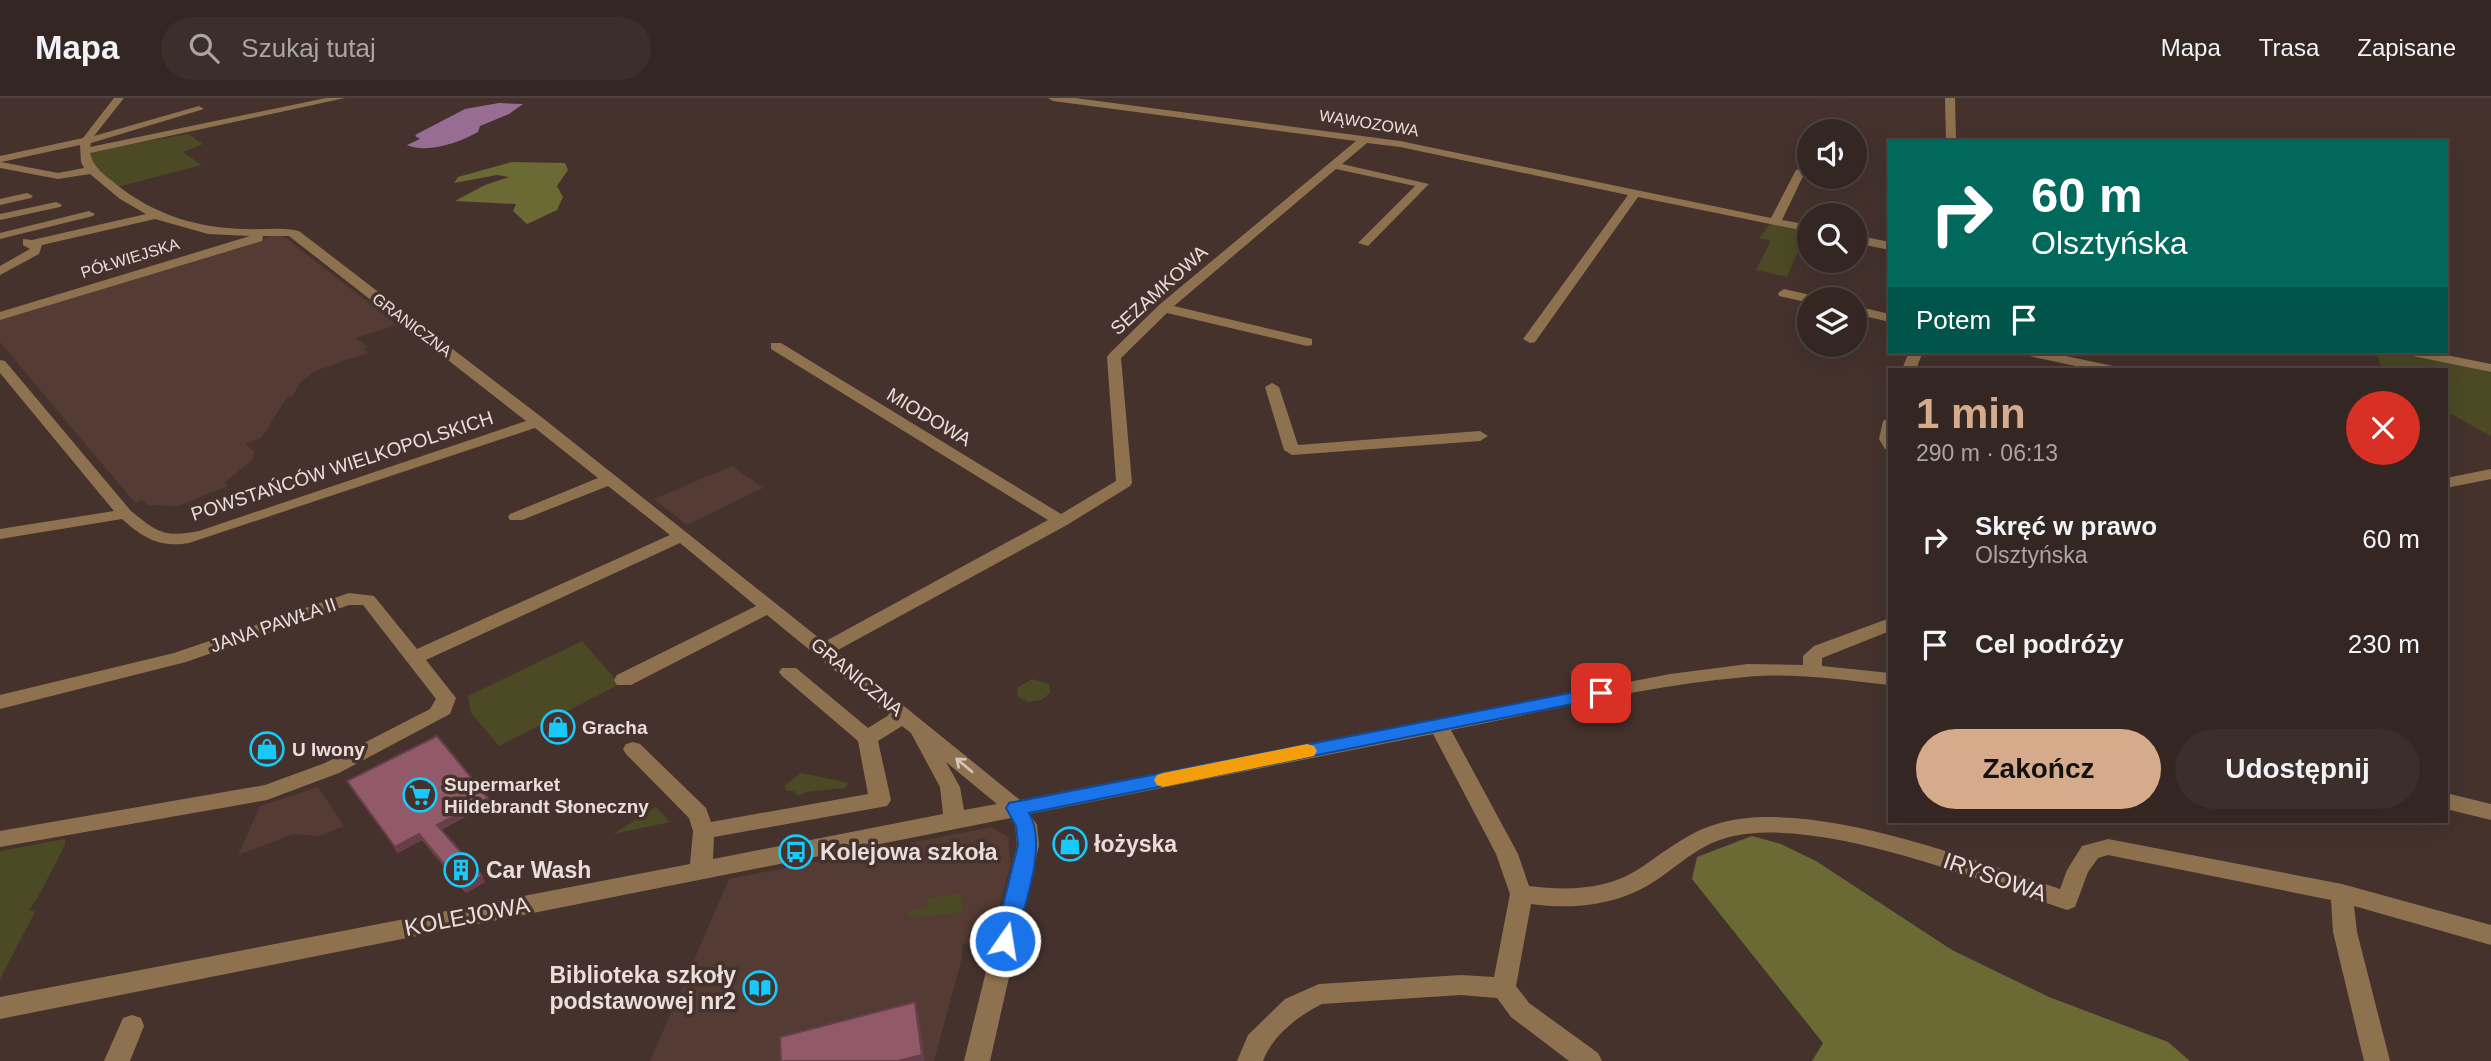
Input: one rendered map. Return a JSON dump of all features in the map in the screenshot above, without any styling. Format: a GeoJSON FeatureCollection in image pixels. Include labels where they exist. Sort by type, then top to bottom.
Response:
{"type":"FeatureCollection","features":[{"type":"Feature","properties":{"kind":"street"},"geometry":{"type":"LineString","coordinates":[[86,146],[119,98]]}},
{"type":"Feature","properties":{"kind":"street"},"geometry":{"type":"LineString","coordinates":[[0,159],[86,146],[340,98]]}},
{"type":"Feature","properties":{"kind":"street","name":"WĄWOZOWA"},"geometry":{"type":"LineString","coordinates":[[1054,98],[1365,139],[1797,226]]}},
{"type":"Feature","properties":{"kind":"street"},"geometry":{"type":"LineString","coordinates":[[1950,98],[1951,140]]}},
{"type":"Feature","properties":{"kind":"street"},"geometry":{"type":"LineString","coordinates":[[86,146],[199,109]]}},
{"type":"Feature","properties":{"kind":"street","name":"SEZAMKOWA"},"geometry":{"type":"LineString","coordinates":[[824,650],[1111,494],[1124,483],[1114,357],[1164,309],[1365,139]]}},
{"type":"Feature","properties":{"kind":"street","name":"GRANICZNA"},"geometry":{"type":"LineString","coordinates":[[86,146],[86,161],[92,170],[120,195],[182,227],[209,231],[295,234],[611,479],[1016,808]]}},
{"type":"Feature","properties":{"kind":"street"},"geometry":{"type":"LineString","coordinates":[[0,165],[58,176],[92,170]]}},
{"type":"Feature","properties":{"kind":"street"},"geometry":{"type":"LineString","coordinates":[[1334,165],[1423,184],[1364,243]]}},
{"type":"Feature","properties":{"kind":"street"},"geometry":{"type":"LineString","coordinates":[[1775,222],[1797,178]]}},
{"type":"Feature","properties":{"kind":"street"},"geometry":{"type":"LineString","coordinates":[[1530,339],[1634,194]]}},
{"type":"Feature","properties":{"kind":"street"},"geometry":{"type":"LineString","coordinates":[[0,202],[27,196]]}},
{"type":"Feature","properties":{"kind":"street"},"geometry":{"type":"LineString","coordinates":[[0,217],[56,205]]}},
{"type":"Feature","properties":{"kind":"street"},"geometry":{"type":"LineString","coordinates":[[0,236],[89,214]]}},
{"type":"Feature","properties":{"kind":"street"},"geometry":{"type":"LineString","coordinates":[[0,236],[35,243],[157,215]]}},
{"type":"Feature","properties":{"kind":"street","name":"PÓŁWIEJSKA"},"geometry":{"type":"LineString","coordinates":[[0,316],[244,243],[270,232]]}},
{"type":"Feature","properties":{"kind":"street"},"geometry":{"type":"LineString","coordinates":[[1867,241],[1888,246]]}},
{"type":"Feature","properties":{"kind":"street"},"geometry":{"type":"LineString","coordinates":[[0,271],[35,251],[35,243]]}},
{"type":"Feature","properties":{"kind":"street"},"geometry":{"type":"LineString","coordinates":[[1784,293],[1797,296]]}},
{"type":"Feature","properties":{"kind":"street"},"geometry":{"type":"LineString","coordinates":[[1164,309],[1307,342]]}},
{"type":"Feature","properties":{"kind":"street"},"geometry":{"type":"LineString","coordinates":[[1867,313],[1888,318]]}},
{"type":"Feature","properties":{"kind":"street","name":"MIODOWA"},"geometry":{"type":"LineString","coordinates":[[776,346],[1060,521]]}},
{"type":"Feature","properties":{"kind":"street"},"geometry":{"type":"LineString","coordinates":[[2038,354],[2103,368]]}},
{"type":"Feature","properties":{"kind":"street"},"geometry":{"type":"LineString","coordinates":[[2422,354],[2491,368]]}},
{"type":"Feature","properties":{"kind":"street","name":"POWSTAŃCÓW WIELKOPOLSKICH"},"geometry":{"type":"LineString","coordinates":[[0,364],[125,514],[153,538],[173,542],[203,536],[539,422]]}},
{"type":"Feature","properties":{"kind":"street"},"geometry":{"type":"LineString","coordinates":[[1272,387],[1292,450],[1480,436]]}},
{"type":"Feature","properties":{"kind":"street"},"geometry":{"type":"LineString","coordinates":[[2448,483],[2491,474]]}},
{"type":"Feature","properties":{"kind":"street"},"geometry":{"type":"LineString","coordinates":[[516,517],[611,479]]}},
{"type":"Feature","properties":{"kind":"street"},"geometry":{"type":"LineString","coordinates":[[0,534],[125,514]]}},
{"type":"Feature","properties":{"kind":"street"},"geometry":{"type":"LineString","coordinates":[[415,657],[682,536]]}},
{"type":"Feature","properties":{"kind":"street","name":"JANA PAWŁA II"},"geometry":{"type":"LineString","coordinates":[[0,702],[179,659],[349,599],[369,600],[446,698],[443,709],[332,768],[267,792],[0,839]]}},
{"type":"Feature","properties":{"kind":"street"},"geometry":{"type":"LineString","coordinates":[[624,680],[769,606]]}},
{"type":"Feature","properties":{"kind":"street"},"geometry":{"type":"LineString","coordinates":[[1813,671],[1812,656],[1821,650],[1888,625]]}},
{"type":"Feature","properties":{"kind":"street","name":"KOLEJOWA"},"geometry":{"type":"LineString","coordinates":[[0,1008],[1670,680],[1748,670],[1813,671],[1888,679]]}},
{"type":"Feature","properties":{"kind":"street"},"geometry":{"type":"LineString","coordinates":[[704,831],[880,800],[867,738],[789,672]]}},
{"type":"Feature","properties":{"kind":"street"},"geometry":{"type":"LineString","coordinates":[[867,738],[907,718]]}},
{"type":"Feature","properties":{"kind":"street","name":"GRANICZNA"},"geometry":{"type":"LineString","coordinates":[[907,718],[950,787],[955,821]]}},
{"type":"Feature","properties":{"kind":"street"},"geometry":{"type":"LineString","coordinates":[[1438,725],[1507,854],[1521,894],[1504,988],[1520,1010],[1589,1061]]}},
{"type":"Feature","properties":{"kind":"street"},"geometry":{"type":"LineString","coordinates":[[633,749],[698,814],[704,831],[701,870]]}},
{"type":"Feature","properties":{"kind":"street"},"geometry":{"type":"LineString","coordinates":[[2448,801],[2491,812]]}},
{"type":"Feature","properties":{"kind":"street"},"geometry":{"type":"LineString","coordinates":[[977,1061],[1028,845],[1026,825],[1016,808]]}},
{"type":"Feature","properties":{"kind":"street","name":"IRYSOWA"},"geometry":{"type":"LineString","coordinates":[[1521,894],[1551,899],[1593,897],[1612,892],[1646,876],[1695,840],[1731,828],[1785,822],[1899,846],[2067,901],[2078,870],[2090,852],[2108,846],[2343,893],[2491,935]]}},
{"type":"Feature","properties":{"kind":"street"},"geometry":{"type":"LineString","coordinates":[[2343,893],[2345,932],[2377,1061]]}},
{"type":"Feature","properties":{"kind":"street"},"geometry":{"type":"LineString","coordinates":[[1250,1061],[1256,1043],[1294,1006],[1319,994],[1461,985],[1504,988]]}},
{"type":"Feature","properties":{"kind":"street"},"geometry":{"type":"LineString","coordinates":[[117,1061],[132,1026]]}},
{"type":"Feature","properties":{"kind":"shaded area"},"geometry":{"type":"Polygon","coordinates":[[[499,103],[523,104],[509,114],[480,126],[478,132],[462,140],[424,148],[407,145],[420,139],[415,136],[417,134],[465,109],[499,103]]]}},
{"type":"Feature","properties":{"kind":"shaded area"},"geometry":{"type":"Polygon","coordinates":[[[188,134],[203,144],[183,152],[202,165],[117,187],[94,168],[87,152],[188,134]]]}},
{"type":"Feature","properties":{"kind":"shaded area"},"geometry":{"type":"Polygon","coordinates":[[[512,162],[565,163],[568,170],[557,186],[563,197],[557,210],[527,224],[513,211],[516,204],[455,201],[485,185],[509,177],[497,175],[454,183],[458,177],[512,162]]]}},
{"type":"Feature","properties":{"kind":"shaded area"},"geometry":{"type":"Polygon","coordinates":[[[1771,223],[1797,228],[1797,254],[1787,277],[1756,270],[1771,241],[1759,238],[1771,223]]]}},
{"type":"Feature","properties":{"kind":"shaded area"},"geometry":{"type":"Polygon","coordinates":[[[282,235],[397,325],[355,338],[368,347],[363,349],[367,353],[315,371],[300,383],[292,397],[287,397],[262,437],[245,444],[255,452],[252,460],[225,482],[228,486],[178,506],[148,505],[142,500],[135,503],[0,342],[0,318],[282,235]]]}},
{"type":"Feature","properties":{"kind":"shaded area"},"geometry":{"type":"Polygon","coordinates":[[[2377,354],[2399,354],[2491,372],[2491,436],[2448,413],[2448,368],[2382,368],[2377,354]]]}},
{"type":"Feature","properties":{"kind":"shaded area"},"geometry":{"type":"Polygon","coordinates":[[[732,466],[763,488],[687,525],[654,499],[732,466]]]}},
{"type":"Feature","properties":{"kind":"shaded area"},"geometry":{"type":"Polygon","coordinates":[[[582,641],[620,684],[499,746],[471,713],[468,696],[582,641]]]}},
{"type":"Feature","properties":{"kind":"shaded area"},"geometry":{"type":"Polygon","coordinates":[[[1032,679],[1049,684],[1050,693],[1041,700],[1028,702],[1018,697],[1017,688],[1032,679]]]}},
{"type":"Feature","properties":{"kind":"shaded area"},"geometry":{"type":"Polygon","coordinates":[[[801,773],[848,784],[845,788],[806,792],[798,796],[794,791],[787,791],[784,786],[801,773]]]}},
{"type":"Feature","properties":{"kind":"shaded area"},"geometry":{"type":"Polygon","coordinates":[[[318,787],[344,826],[319,836],[293,834],[238,855],[260,806],[318,787]]]}},
{"type":"Feature","properties":{"kind":"shaded area"},"geometry":{"type":"Polygon","coordinates":[[[656,807],[670,822],[613,834],[656,807]]]}},
{"type":"Feature","properties":{"kind":"shaded area"},"geometry":{"type":"Polygon","coordinates":[[[991,827],[1008,837],[1011,863],[990,941],[962,944],[962,958],[934,1061],[650,1061],[729,879],[991,827]]]}},
{"type":"Feature","properties":{"kind":"shaded area"},"geometry":{"type":"Polygon","coordinates":[[[1752,836],[1781,844],[1816,861],[1952,950],[2049,997],[2168,1042],[2190,1061],[1812,1061],[1823,1043],[1692,879],[1697,857],[1752,836]]]}},
{"type":"Feature","properties":{"kind":"shaded area"},"geometry":{"type":"Polygon","coordinates":[[[65,839],[65,845],[28,911],[36,910],[0,979],[0,851],[65,839]]]}},
{"type":"Feature","properties":{"kind":"shaded area"},"geometry":{"type":"Polygon","coordinates":[[[962,893],[963,912],[909,918],[908,912],[928,905],[927,898],[962,893]]]}},
{"type":"Feature","properties":{"kind":"building","name":"Supermarket Hildebrandt Słoneczny"},"geometry":{"type":"Polygon","coordinates":[[[437,736],[488,798],[437,825],[482,876],[463,887],[419,834],[395,847],[347,781],[437,736]]]}},
{"type":"Feature","properties":{"kind":"building"},"geometry":{"type":"Polygon","coordinates":[[[915,1002],[922,1055],[898,1061],[781,1061],[780,1037],[915,1002]]]}},
{"type":"Feature","properties":{"kind":"slow traffic"},"geometry":{"type":"LineString","coordinates":[[1163,780],[1307,751]]}},
{"type":"Feature","properties":{"kind":"place","name":"Gracha"},"geometry":{"type":"Point","coordinates":[558,727]}},
{"type":"Feature","properties":{"kind":"place","name":"U Iwony"},"geometry":{"type":"Point","coordinates":[267,749]}},
{"type":"Feature","properties":{"kind":"place","name":"Supermarket Hildebrandt Słoneczny"},"geometry":{"type":"Point","coordinates":[420,795]}},
{"type":"Feature","properties":{"kind":"place","name":"łożyska"},"geometry":{"type":"Point","coordinates":[1070,844]}},
{"type":"Feature","properties":{"kind":"place","name":"Kolejowa szkoła"},"geometry":{"type":"Point","coordinates":[796,852]}},
{"type":"Feature","properties":{"kind":"place","name":"Car Wash"},"geometry":{"type":"Point","coordinates":[461,870]}},
{"type":"Feature","properties":{"kind":"place","name":"Biblioteka szkoły podstawowej nr2"},"geometry":{"type":"Point","coordinates":[760,988]}},
{"type":"Feature","properties":{"kind":"route"},"geometry":{"type":"LineString","coordinates":[[1005,941],[1028,845],[1026,825],[1016,808],[1601,693]]}}]}
